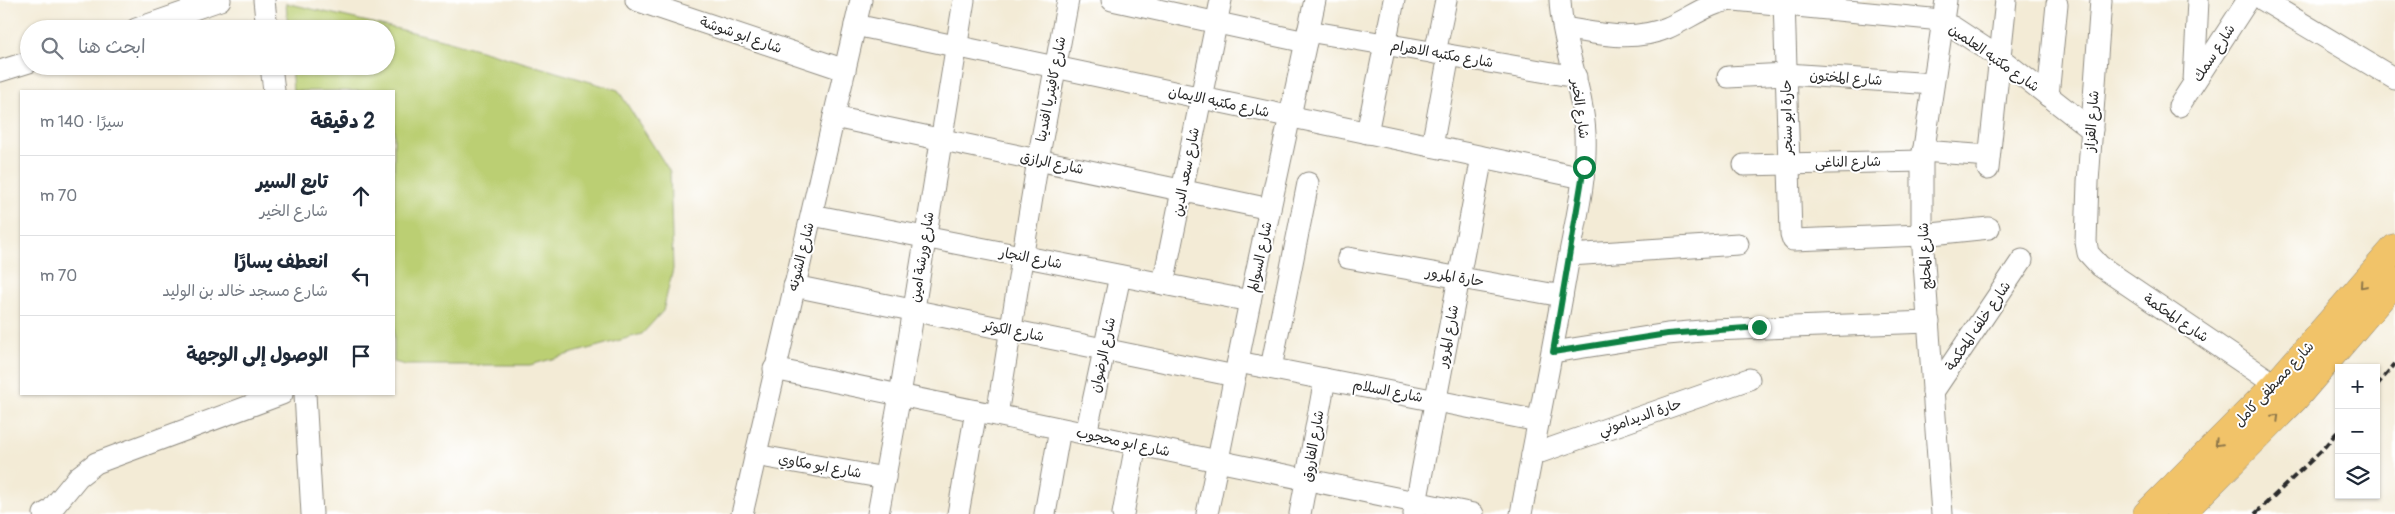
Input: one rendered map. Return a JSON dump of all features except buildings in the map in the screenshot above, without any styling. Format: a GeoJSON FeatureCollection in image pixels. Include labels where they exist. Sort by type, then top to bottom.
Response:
{"type":"FeatureCollection","features":[{"type":"Feature","properties":{"kind":"main road","name":"شارع مصطفى كامل"},"geometry":{"type":"LineString","coordinates":[[2147,514],[2276,385],[2395,248]]}},
{"type":"Feature","properties":{"kind":"main road","name":"شارع مصطفى كامل"},"geometry":{"type":"LineString","coordinates":[[2180,514],[2294,399],[2395,281]]}},
{"type":"Feature","properties":{"kind":"street"},"geometry":{"type":"LineString","coordinates":[[162,20],[220,0]]}},
{"type":"Feature","properties":{"kind":"street"},"geometry":{"type":"LineString","coordinates":[[264,0],[266,20]]}},
{"type":"Feature","properties":{"kind":"street","name":"شارع ابو شوشة"},"geometry":{"type":"LineString","coordinates":[[636,0],[845,70]]}},
{"type":"Feature","properties":{"kind":"street","name":"شارع الشونه"},"geometry":{"type":"LineString","coordinates":[[742,514],[774,369],[812,215],[861,0]]}},
{"type":"Feature","properties":{"kind":"street","name":"شارع ورشة امين"},"geometry":{"type":"LineString","coordinates":[[878,514],[900,395],[964,0]]}},
{"type":"Feature","properties":{"kind":"street","name":"شارع كافيتريا افندينا"},"geometry":{"type":"LineString","coordinates":[[997,415],[1038,160],[1068,0]]}},
{"type":"Feature","properties":{"kind":"street","name":"شارع مكتبه الاهرام"},"geometry":{"type":"LineString","coordinates":[[1112,0],[1216,23],[1307,37],[1385,44],[1576,77]]}},
{"type":"Feature","properties":{"kind":"street","name":"شارع سعد الدين"},"geometry":{"type":"LineString","coordinates":[[1163,284],[1221,0]]}},
{"type":"Feature","properties":{"kind":"street","name":"شارع السوالم"},"geometry":{"type":"LineString","coordinates":[[1208,514],[1250,301],[1315,0]]}},
{"type":"Feature","properties":{"kind":"street"},"geometry":{"type":"LineString","coordinates":[[1367,133],[1394,0]]}},
{"type":"Feature","properties":{"kind":"street"},"geometry":{"type":"LineString","coordinates":[[1432,146],[1446,0]]}},
{"type":"Feature","properties":{"kind":"street","name":"شارع الخير"},"geometry":{"type":"LineString","coordinates":[[1521,514],[1553,352],[1583,178],[1585,134],[1582,101],[1564,28],[1560,0]]}},
{"type":"Feature","properties":{"kind":"street","name":"شارع مكتبه العلمين"},"geometry":{"type":"LineString","coordinates":[[1564,28],[1608,35],[1646,34],[1682,22],[1713,2],[1734,0],[1862,6],[1914,16],[1943,22],[2000,58],[2092,130]]}},
{"type":"Feature","properties":{"kind":"street","name":"شارع المحلج"},"geometry":{"type":"LineString","coordinates":[[1942,514],[1922,235],[1923,156],[1946,0]]}},
{"type":"Feature","properties":{"kind":"street"},"geometry":{"type":"LineString","coordinates":[[2000,58],[2006,0]]}},
{"type":"Feature","properties":{"kind":"street","name":"شارع القزاز"},"geometry":{"type":"LineString","coordinates":[[2086,242],[2101,0]]}},
{"type":"Feature","properties":{"kind":"street"},"geometry":{"type":"LineString","coordinates":[[2194,83],[2198,0]]}},
{"type":"Feature","properties":{"kind":"street","name":"شارع سمك"},"geometry":{"type":"LineString","coordinates":[[2179,106],[2248,0]]}},
{"type":"Feature","properties":{"kind":"street"},"geometry":{"type":"LineString","coordinates":[[2264,0],[2395,79]]}},
{"type":"Feature","properties":{"kind":"street","name":"حارة ابو سنجر"},"geometry":{"type":"LineString","coordinates":[[1784,2],[1790,234],[1796,241],[1922,235]]}},
{"type":"Feature","properties":{"kind":"street"},"geometry":{"type":"LineString","coordinates":[[2048,96],[2057,4]]}},
{"type":"Feature","properties":{"kind":"street","name":"شارع مكتبه الايمان"},"geometry":{"type":"LineString","coordinates":[[855,24],[1583,178]]}},
{"type":"Feature","properties":{"kind":"street","name":"شارع الناغى"},"geometry":{"type":"LineString","coordinates":[[1744,164],[1788,164],[1923,156],[1988,162],[2000,58]]}},
{"type":"Feature","properties":{"kind":"street"},"geometry":{"type":"LineString","coordinates":[[0,71],[20,65]]}},
{"type":"Feature","properties":{"kind":"street","name":"شارع المختون"},"geometry":{"type":"LineString","coordinates":[[1728,77],[1787,74],[1933,84]]}},
{"type":"Feature","properties":{"kind":"street"},"geometry":{"type":"LineString","coordinates":[[272,75],[274,90]]}},
{"type":"Feature","properties":{"kind":"street","name":"شارع الرازق"},"geometry":{"type":"LineString","coordinates":[[834,117],[1270,209]]}},
{"type":"Feature","properties":{"kind":"street","name":"شارع المرور"},"geometry":{"type":"LineString","coordinates":[[1416,508],[1482,157]]}},
{"type":"Feature","properties":{"kind":"street"},"geometry":{"type":"LineString","coordinates":[[1271,368],[1308,183]]}},
{"type":"Feature","properties":{"kind":"street","name":"شارع النجار"},"geometry":{"type":"LineString","coordinates":[[812,215],[1250,301]]}},
{"type":"Feature","properties":{"kind":"street"},"geometry":{"type":"LineString","coordinates":[[1922,235],[1989,228]]}},
{"type":"Feature","properties":{"kind":"street","name":"شارع المحكمة"},"geometry":{"type":"LineString","coordinates":[[2086,242],[2088,254],[2095,263],[2276,385]]}},
{"type":"Feature","properties":{"kind":"street"},"geometry":{"type":"LineString","coordinates":[[1570,256],[1738,244]]}},
{"type":"Feature","properties":{"kind":"street","name":"حارة المرور"},"geometry":{"type":"LineString","coordinates":[[1348,258],[1562,296]]}},
{"type":"Feature","properties":{"kind":"street","name":"شارع خلف المحكمة"},"geometry":{"type":"LineString","coordinates":[[1933,392],[2022,260]]}},
{"type":"Feature","properties":{"kind":"street","name":"شارع الرضوان"},"geometry":{"type":"LineString","coordinates":[[1086,434],[1120,276]]}},
{"type":"Feature","properties":{"kind":"street","name":"شارع الكوثر"},"geometry":{"type":"LineString","coordinates":[[794,286],[1104,349],[1237,369]]}},
{"type":"Feature","properties":{"kind":"street"},"geometry":{"type":"LineString","coordinates":[[1553,352],[1667,334],[1713,330],[1929,322]]}},
{"type":"Feature","properties":{"kind":"street","name":"شارع السلام"},"geometry":{"type":"LineString","coordinates":[[1237,369],[1271,368],[1538,421]]}},
{"type":"Feature","properties":{"kind":"street","name":"شارع ابو محجوب"},"geometry":{"type":"LineString","coordinates":[[774,369],[1307,480],[1416,508],[1473,514]]}},
{"type":"Feature","properties":{"kind":"street","name":"شارع الفاروق"},"geometry":{"type":"LineString","coordinates":[[1300,514],[1325,379]]}},
{"type":"Feature","properties":{"kind":"street","name":"حارة الديداموني"},"geometry":{"type":"LineString","coordinates":[[1532,455],[1749,379]]}},
{"type":"Feature","properties":{"kind":"street"},"geometry":{"type":"LineString","coordinates":[[44,514],[51,510],[78,477],[96,463],[279,395]]}},
{"type":"Feature","properties":{"kind":"street"},"geometry":{"type":"LineString","coordinates":[[305,395],[312,514]]}},
{"type":"Feature","properties":{"kind":"street"},"geometry":{"type":"LineString","coordinates":[[958,514],[976,411]]}},
{"type":"Feature","properties":{"kind":"street"},"geometry":{"type":"LineString","coordinates":[[1045,514],[1060,429]]}},
{"type":"Feature","properties":{"kind":"street"},"geometry":{"type":"LineString","coordinates":[[1123,514],[1136,444]]}},
{"type":"Feature","properties":{"kind":"street","name":"شارع ابو مكاوي"},"geometry":{"type":"LineString","coordinates":[[755,455],[885,478]]}},
{"type":"Feature","properties":{"kind":"green space"},"geometry":{"type":"Polygon","coordinates":[[[286,3],[360,20],[287,20],[286,3]]]}},
{"type":"Feature","properties":{"kind":"green space"},"geometry":{"type":"Polygon","coordinates":[[[395,28],[446,40],[618,90],[670,172],[673,269],[663,311],[642,334],[530,365],[406,365],[395,362],[395,90],[293,90],[292,75],[395,75],[395,28]]]}},
{"type":"Feature","properties":{"kind":"railway"},"geometry":{"type":"LineString","coordinates":[[2380,381],[2395,364]]}},
{"type":"Feature","properties":{"kind":"railway"},"geometry":{"type":"LineString","coordinates":[[2255,514],[2321,451],[2335,435]]}},
{"type":"Feature","properties":{"kind":"route"},"geometry":{"type":"LineString","coordinates":[[1584,167],[1553,352],[1667,334],[1759,327]]}}]}
